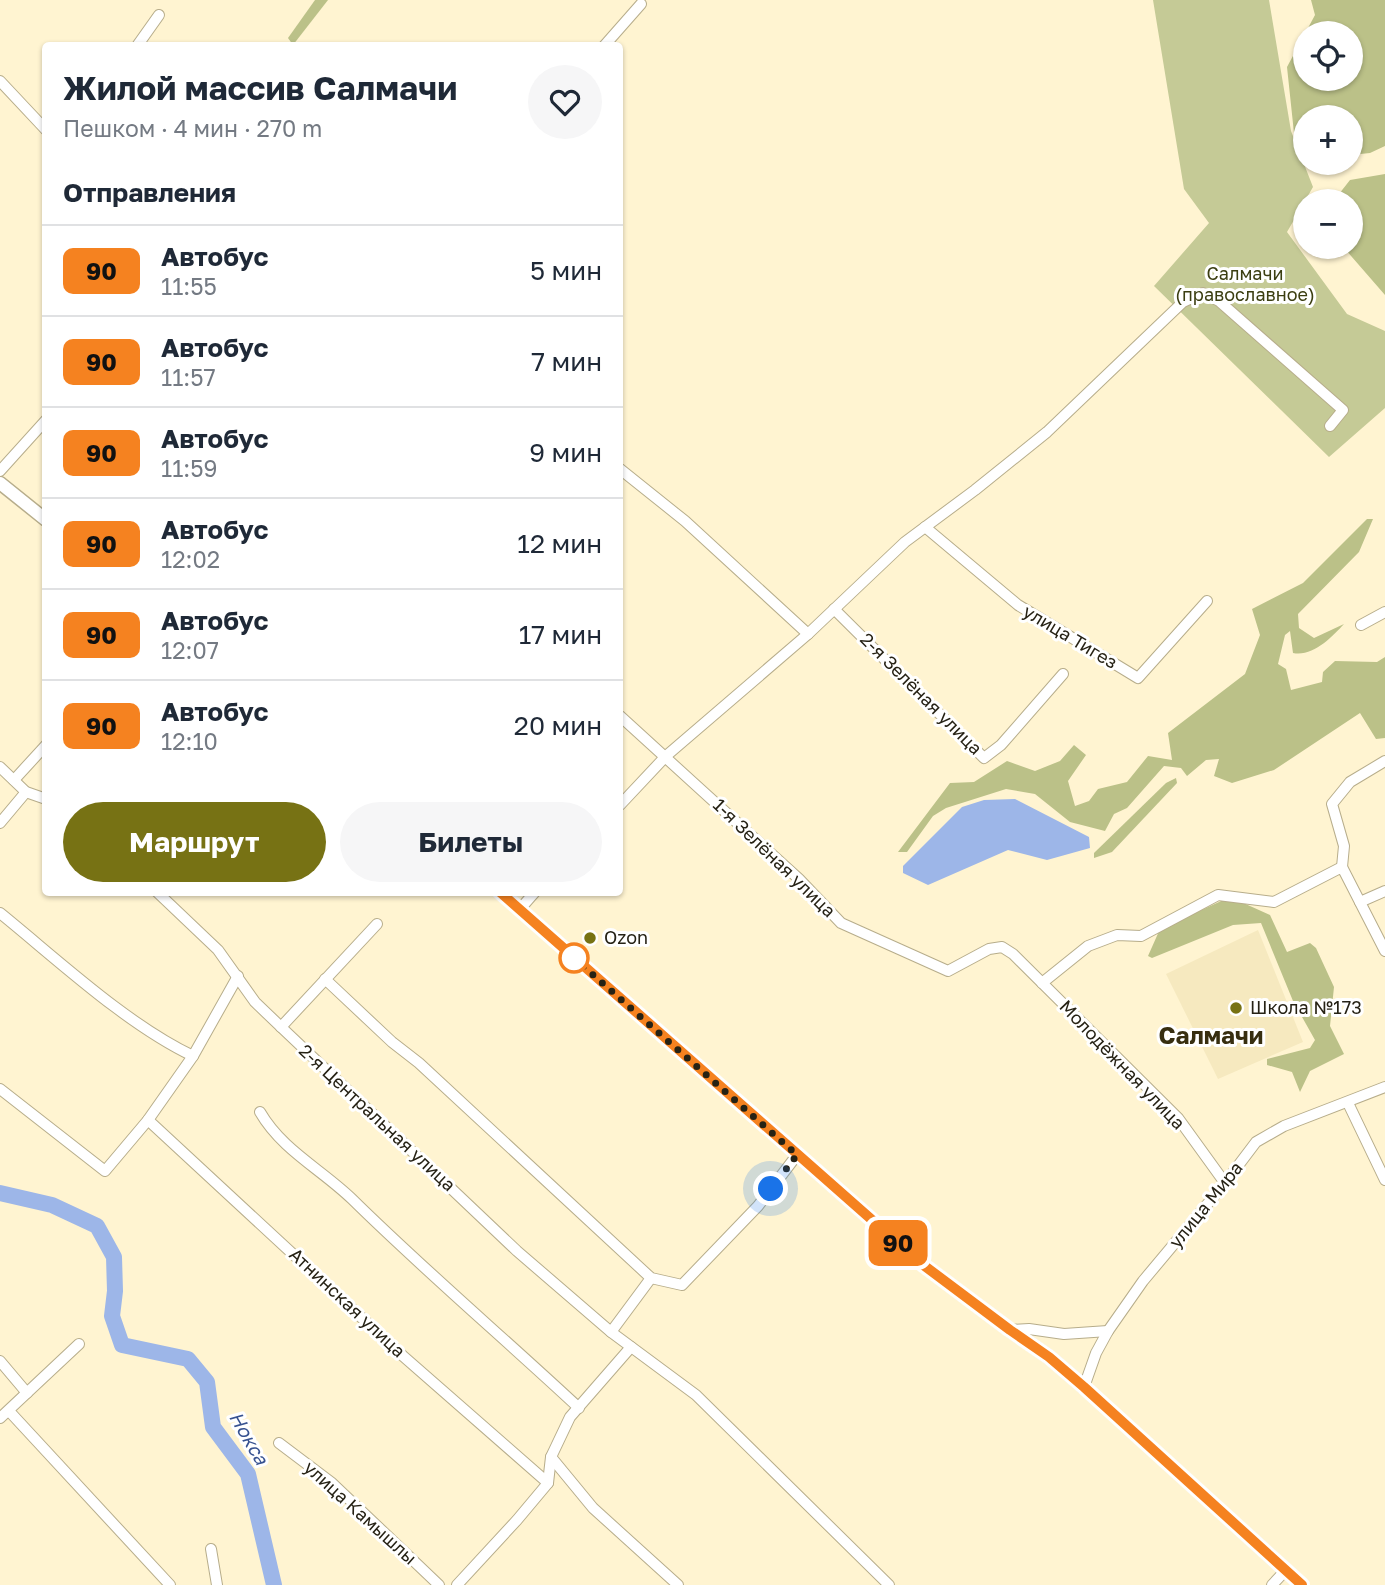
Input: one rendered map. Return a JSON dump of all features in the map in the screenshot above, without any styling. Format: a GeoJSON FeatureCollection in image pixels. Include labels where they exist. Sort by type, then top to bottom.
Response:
{"type":"FeatureCollection","features":[{"type":"Feature","properties":{"kind":"street"},"geometry":{"type":"LineString","coordinates":[[607,42],[640,4]]}},
{"type":"Feature","properties":{"kind":"street"},"geometry":{"type":"LineString","coordinates":[[140,42],[159,15]]}},
{"type":"Feature","properties":{"kind":"street"},"geometry":{"type":"LineString","coordinates":[[0,81],[42,126]]}},
{"type":"Feature","properties":{"kind":"street"},"geometry":{"type":"LineString","coordinates":[[623,802],[666,757],[808,634],[905,542],[1047,432],[1183,302],[1202,293],[1219,302],[1343,410],[1330,426]]}},
{"type":"Feature","properties":{"kind":"street"},"geometry":{"type":"LineString","coordinates":[[0,471],[42,424]]}},
{"type":"Feature","properties":{"kind":"street"},"geometry":{"type":"LineString","coordinates":[[623,471],[685,522],[808,634]]}},
{"type":"Feature","properties":{"kind":"street"},"geometry":{"type":"LineString","coordinates":[[0,483],[42,517]]}},
{"type":"Feature","properties":{"kind":"street","name":"улица Тигез"},"geometry":{"type":"LineString","coordinates":[[925,527],[1018,605],[1139,678],[1207,601]]}},
{"type":"Feature","properties":{"kind":"street","name":"2-я Зелёная улица"},"geometry":{"type":"LineString","coordinates":[[834,609],[984,758],[1001,746],[1063,674]]}},
{"type":"Feature","properties":{"kind":"street"},"geometry":{"type":"LineString","coordinates":[[1361,625],[1385,612]]}},
{"type":"Feature","properties":{"kind":"street","name":"1-я Зелёная улица"},"geometry":{"type":"LineString","coordinates":[[623,719],[799,879],[841,923],[948,971]]}},
{"type":"Feature","properties":{"kind":"street"},"geometry":{"type":"LineString","coordinates":[[14,780],[42,749]]}},
{"type":"Feature","properties":{"kind":"street"},"geometry":{"type":"LineString","coordinates":[[1385,761],[1350,782],[1332,804],[1344,846],[1342,867],[1382,936],[1385,951]]}},
{"type":"Feature","properties":{"kind":"street"},"geometry":{"type":"LineString","coordinates":[[0,766],[26,792],[42,798]]}},
{"type":"Feature","properties":{"kind":"street"},"geometry":{"type":"LineString","coordinates":[[0,822],[26,792]]}},
{"type":"Feature","properties":{"kind":"street"},"geometry":{"type":"LineString","coordinates":[[1041,983],[1088,946],[1117,935],[1141,936],[1218,895],[1274,902],[1342,867]]}},
{"type":"Feature","properties":{"kind":"street"},"geometry":{"type":"LineString","coordinates":[[1360,902],[1385,891]]}},
{"type":"Feature","properties":{"kind":"street","name":"2-я Центральная улица"},"geometry":{"type":"LineString","coordinates":[[161,896],[218,950],[255,1002],[517,1251],[611,1332],[696,1395],[889,1585]]}},
{"type":"Feature","properties":{"kind":"street"},"geometry":{"type":"LineString","coordinates":[[505,896],[922,1264],[1049,1357],[1084,1387],[1302,1585]]}},
{"type":"Feature","properties":{"kind":"street"},"geometry":{"type":"LineString","coordinates":[[520,909],[531,896]]}},
{"type":"Feature","properties":{"kind":"street"},"geometry":{"type":"LineString","coordinates":[[0,913],[108,1002],[175,1048],[193,1056]]}},
{"type":"Feature","properties":{"kind":"street"},"geometry":{"type":"LineString","coordinates":[[281,1027],[377,923]]}},
{"type":"Feature","properties":{"kind":"street","name":"Молодёжная улица"},"geometry":{"type":"LineString","coordinates":[[948,971],[989,949],[1002,947],[1013,954],[1178,1118],[1225,1183]]}},
{"type":"Feature","properties":{"kind":"street"},"geometry":{"type":"LineString","coordinates":[[0,1089],[105,1171],[148,1120],[193,1056],[237,976]]}},
{"type":"Feature","properties":{"kind":"street"},"geometry":{"type":"LineString","coordinates":[[325,979],[651,1278],[682,1285],[758,1206],[797,1155]]}},
{"type":"Feature","properties":{"kind":"street","name":"улица Мира"},"geometry":{"type":"LineString","coordinates":[[1084,1387],[1096,1353],[1108,1331],[1143,1281],[1256,1142],[1284,1126],[1385,1087]]}},
{"type":"Feature","properties":{"kind":"street"},"geometry":{"type":"LineString","coordinates":[[1348,1103],[1385,1180]]}},
{"type":"Feature","properties":{"kind":"street"},"geometry":{"type":"LineString","coordinates":[[260,1112],[269,1129],[287,1147],[350,1198],[373,1222],[518,1350],[579,1408]]}},
{"type":"Feature","properties":{"kind":"street","name":"Атнинская улица"},"geometry":{"type":"LineString","coordinates":[[148,1120],[403,1356],[548,1483]]}},
{"type":"Feature","properties":{"kind":"street"},"geometry":{"type":"LineString","coordinates":[[611,1332],[651,1278]]}},
{"type":"Feature","properties":{"kind":"street"},"geometry":{"type":"LineString","coordinates":[[1010,1330],[1029,1328],[1064,1334],[1108,1331]]}},
{"type":"Feature","properties":{"kind":"street"},"geometry":{"type":"LineString","coordinates":[[0,1418],[79,1344]]}},
{"type":"Feature","properties":{"kind":"street"},"geometry":{"type":"LineString","coordinates":[[457,1585],[548,1483],[551,1457],[570,1417],[631,1347]]}},
{"type":"Feature","properties":{"kind":"street"},"geometry":{"type":"LineString","coordinates":[[0,1360],[27,1392]]}},
{"type":"Feature","properties":{"kind":"street"},"geometry":{"type":"LineString","coordinates":[[9,1411],[170,1585]]}},
{"type":"Feature","properties":{"kind":"street","name":"улица Камышлы"},"geometry":{"type":"LineString","coordinates":[[279,1443],[332,1483],[439,1585]]}},
{"type":"Feature","properties":{"kind":"street"},"geometry":{"type":"LineString","coordinates":[[551,1457],[593,1508],[678,1585]]}},
{"type":"Feature","properties":{"kind":"street"},"geometry":{"type":"LineString","coordinates":[[211,1549],[217,1585]]}},
{"type":"Feature","properties":{"kind":"street"},"geometry":{"type":"LineString","coordinates":[[1272,1585],[1286,1570]]}},
{"type":"Feature","properties":{"kind":"shaded area","name":"Школа №173"},"geometry":{"type":"Polygon","coordinates":[[[1258,930],[1303,1042],[1218,1079],[1166,974],[1258,930]]]}},
{"type":"Feature","properties":{"kind":"green space"},"geometry":{"type":"Polygon","coordinates":[[[315,0],[328,0],[295,42],[291,42],[288,38],[315,0]]]}},
{"type":"Feature","properties":{"kind":"green space","name":"Салмачи (православное)"},"geometry":{"type":"Polygon","coordinates":[[[1153,0],[1269,0],[1293,136],[1293,175],[1308,175],[1313,187],[1293,189],[1293,222],[1287,232],[1293,240],[1293,259],[1307,259],[1347,314],[1385,331],[1385,408],[1329,457],[1154,286],[1209,223],[1184,189],[1153,0]]]}},
{"type":"Feature","properties":{"kind":"green space"},"geometry":{"type":"Polygon","coordinates":[[[1311,0],[1385,0],[1385,146],[1363,154],[1363,105],[1293,105],[1293,124],[1287,67],[1293,56],[1293,91],[1363,91],[1363,21],[1312,21],[1315,15],[1311,0]]]}},
{"type":"Feature","properties":{"kind":"green space"},"geometry":{"type":"Polygon","coordinates":[[[1385,174],[1385,295],[1354,259],[1363,259],[1363,189],[1343,189],[1350,180],[1385,174]]]}},
{"type":"Feature","properties":{"kind":"green space"},"geometry":{"type":"Polygon","coordinates":[[[1367,519],[1373,519],[1359,552],[1298,614],[1299,628],[1314,638],[1344,624],[1322,645],[1308,652],[1293,653],[1290,631],[1285,635],[1278,664],[1286,669],[1291,690],[1322,682],[1323,672],[1335,661],[1377,662],[1385,657],[1385,738],[1376,739],[1360,713],[1274,770],[1232,783],[1214,776],[1219,759],[1206,760],[1187,776],[1181,768],[1164,766],[1127,808],[1114,814],[1105,831],[1070,822],[1035,794],[1006,789],[946,808],[933,816],[907,852],[898,852],[950,783],[974,782],[1007,761],[1035,771],[1060,761],[1074,745],[1086,755],[1068,781],[1075,806],[1089,801],[1098,789],[1127,782],[1148,756],[1172,760],[1168,733],[1245,674],[1260,635],[1252,609],[1303,583],[1367,519]]]}},
{"type":"Feature","properties":{"kind":"green space"},"geometry":{"type":"Polygon","coordinates":[[[1176,778],[1177,783],[1112,852],[1094,858],[1094,853],[1166,783],[1176,778]]]}},
{"type":"Feature","properties":{"kind":"green space"},"geometry":{"type":"Polygon","coordinates":[[[1230,897],[1270,915],[1287,952],[1310,943],[1316,948],[1334,987],[1330,1026],[1344,1054],[1310,1071],[1300,1092],[1292,1072],[1267,1065],[1267,1059],[1310,1048],[1315,1040],[1293,1001],[1261,923],[1233,925],[1152,958],[1148,956],[1160,929],[1230,897]]]}},
{"type":"Feature","properties":{"kind":"water"},"geometry":{"type":"Polygon","coordinates":[[[1015,799],[1089,837],[1090,848],[1047,860],[1008,850],[928,885],[903,873],[903,866],[962,807],[984,800],[1015,799]]]}},
{"type":"Feature","properties":{"kind":"waterway","name":"Нокса"},"geometry":{"type":"LineString","coordinates":[[0,1193],[52,1205],[97,1226],[114,1257],[115,1291],[112,1316],[122,1345],[188,1359],[207,1382],[213,1427],[248,1474],[274,1585]]}},
{"type":"Feature","properties":{"kind":"bus line","name":"90"},"geometry":{"type":"LineString","coordinates":[[505,896],[922,1264],[1049,1357],[1084,1387],[1302,1585]]}},
{"type":"Feature","properties":{"kind":"place","name":"Ozon"},"geometry":{"type":"Point","coordinates":[590,938]}},
{"type":"Feature","properties":{"kind":"place","name":"Школа №173"},"geometry":{"type":"Point","coordinates":[1236,1008]}},
{"type":"Feature","properties":{"kind":"district","name":"Салмачи"},"geometry":{"type":"Point","coordinates":[1211,1036]}},
{"type":"Feature","properties":{"kind":"route"},"geometry":{"type":"LineString","coordinates":[[574,958],[797,1155],[771,1189]]}}]}
